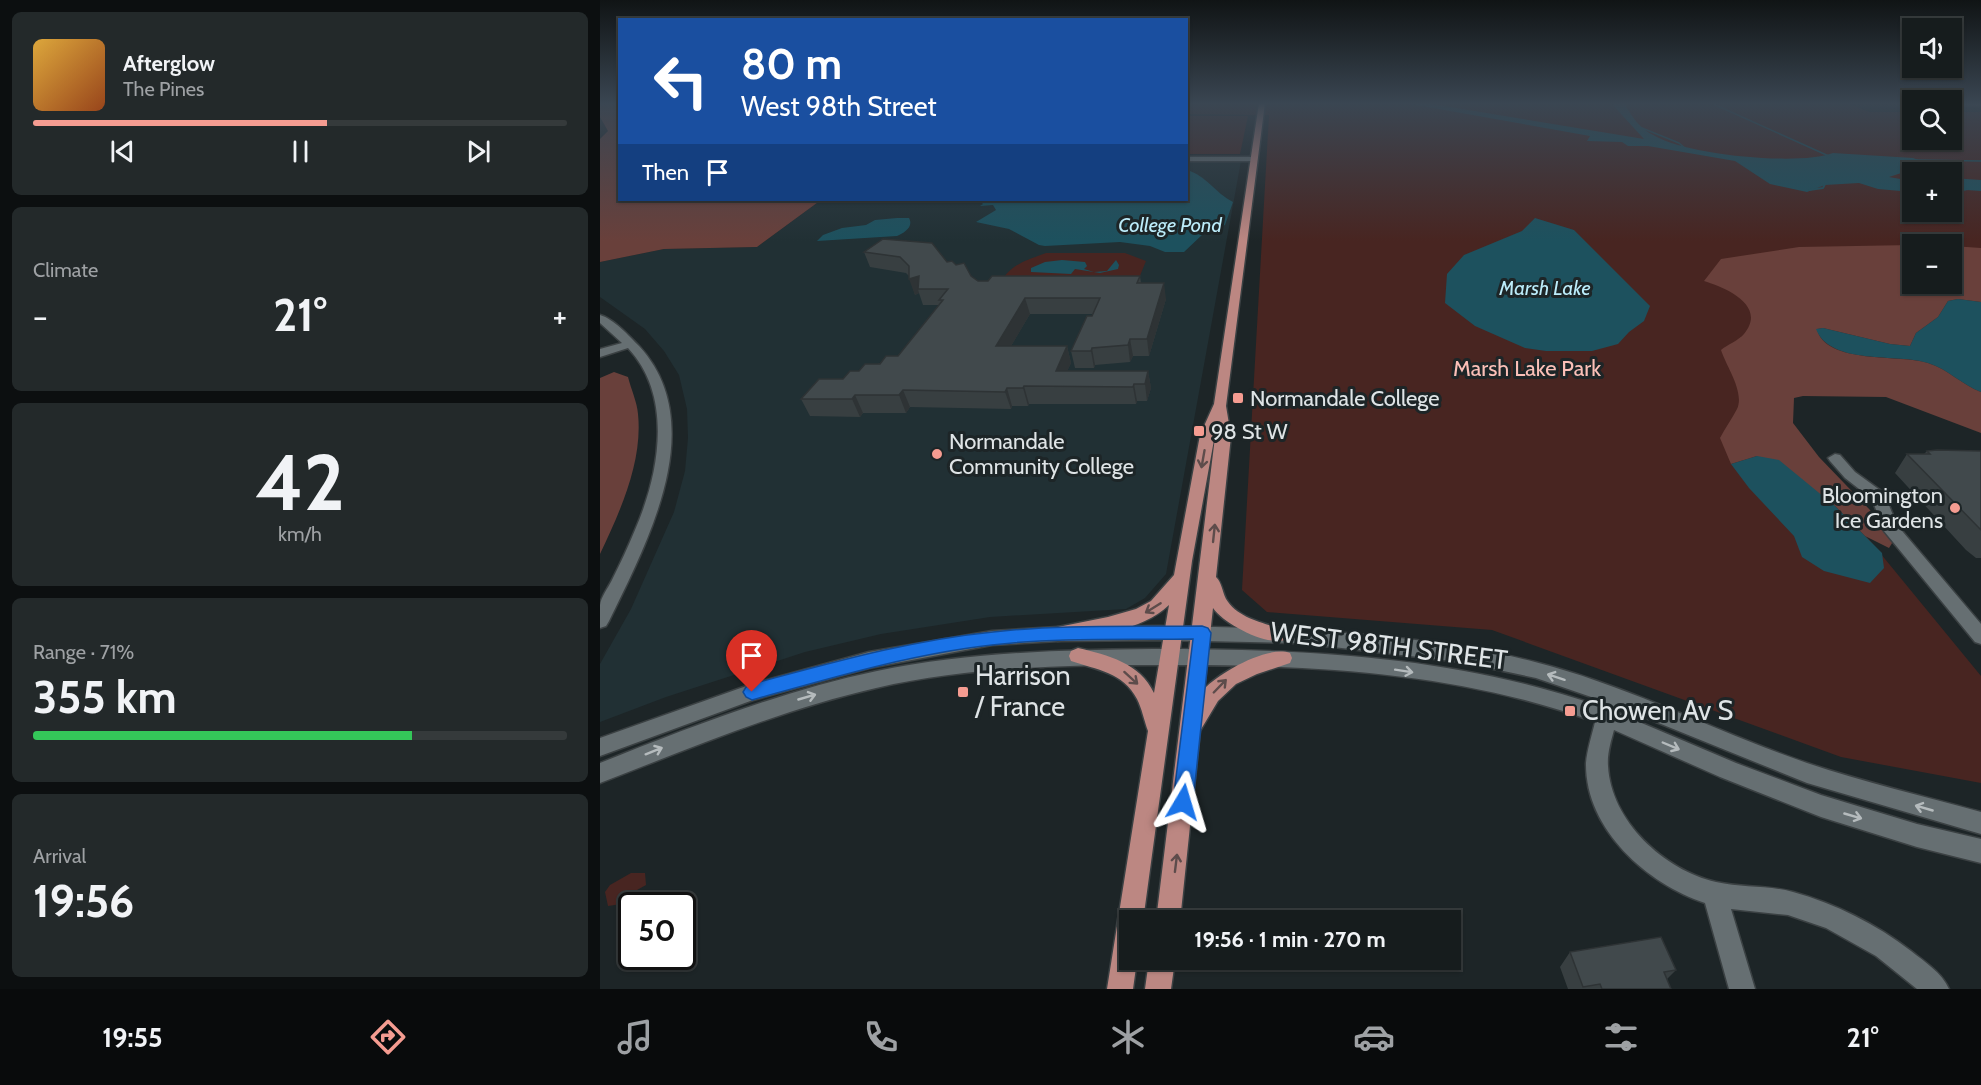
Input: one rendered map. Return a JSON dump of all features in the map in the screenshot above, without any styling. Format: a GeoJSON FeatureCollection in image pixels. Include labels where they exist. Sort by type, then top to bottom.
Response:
{"type":"FeatureCollection","features":[{"type":"Feature","properties":{"kind":"main road"},"geometry":{"type":"LineString","coordinates":[[1169,910],[1224,436],[1220,404],[1255,149]]}},
{"type":"Feature","properties":{"kind":"main road"},"geometry":{"type":"LineString","coordinates":[[1120,989],[1184,561],[1207,435],[1220,404]]}},
{"type":"Feature","properties":{"kind":"main road"},"geometry":{"type":"LineString","coordinates":[[1058,634],[1128,619],[1150,610],[1169,596],[1184,561]]}},
{"type":"Feature","properties":{"kind":"main road"},"geometry":{"type":"LineString","coordinates":[[1210,570],[1214,597],[1228,615],[1247,625],[1279,635]]}},
{"type":"Feature","properties":{"kind":"main road"},"geometry":{"type":"LineString","coordinates":[[1078,656],[1110,663],[1136,681],[1152,707],[1158,734]]}},
{"type":"Feature","properties":{"kind":"main road"},"geometry":{"type":"LineString","coordinates":[[1190,735],[1205,704],[1225,680],[1247,668],[1283,658]]}},
{"type":"Feature","properties":{"kind":"main road"},"geometry":{"type":"LineString","coordinates":[[1158,989],[1161,970]]}},
{"type":"Feature","properties":{"kind":"street"},"geometry":{"type":"LineString","coordinates":[[1188,159],[1253,159]]}},
{"type":"Feature","properties":{"kind":"street"},"geometry":{"type":"LineString","coordinates":[[600,318],[630,344],[645,361],[663,404],[665,431],[654,502],[643,531],[600,621]]}},
{"type":"Feature","properties":{"kind":"street"},"geometry":{"type":"LineString","coordinates":[[600,353],[630,344]]}},
{"type":"Feature","properties":{"kind":"street"},"geometry":{"type":"LineString","coordinates":[[1835,458],[1850,475],[1879,497],[1890,527],[1981,637]]}},
{"type":"Feature","properties":{"kind":"street","name":"WEST 98TH STREET"},"geometry":{"type":"LineString","coordinates":[[600,747],[752,692],[869,660],[992,638],[1058,634],[1279,635],[1461,654],[1536,670],[1611,695],[1807,773],[1981,823]]}},
{"type":"Feature","properties":{"kind":"street","name":"WEST 98TH STREET"},"geometry":{"type":"LineString","coordinates":[[600,773],[757,712],[839,688],[900,675],[1001,660],[1078,656],[1283,658],[1388,669],[1498,686],[1571,705],[1608,718],[1731,771],[1834,810],[1981,851]]}},
{"type":"Feature","properties":{"kind":"street"},"geometry":{"type":"LineString","coordinates":[[1611,695],[1608,718],[1596,762],[1599,783],[1608,807],[1624,834],[1662,869],[1682,882],[1715,894],[1790,904],[1830,917],[1872,939],[1916,970],[1936,989]]}},
{"type":"Feature","properties":{"kind":"street"},"geometry":{"type":"LineString","coordinates":[[1715,894],[1742,989]]}},
{"type":"Feature","properties":{"kind":"shaded area"},"geometry":{"type":"Polygon","coordinates":[[[600,149],[618,149],[618,201],[820,201],[757,247],[664,249],[600,262],[600,149]]]}},
{"type":"Feature","properties":{"kind":"shaded area","name":"Normandale Community College"},"geometry":{"type":"Polygon","coordinates":[[[1188,161],[1241,161],[1166,574],[1145,598],[1126,609],[990,617],[881,634],[805,652],[666,697],[600,722],[600,664],[631,609],[674,512],[685,471],[688,438],[687,409],[679,375],[664,351],[645,329],[600,297],[600,262],[664,249],[757,247],[820,201],[1188,201],[1188,161]]]}},
{"type":"Feature","properties":{"kind":"shaded area"},"geometry":{"type":"Polygon","coordinates":[[[1902,245],[1902,294],[1962,294],[1962,247],[1981,248],[1981,302],[1958,299],[1948,301],[1938,317],[1916,333],[1910,346],[1890,344],[1823,328],[1817,329],[1823,340],[1834,348],[1866,356],[1928,363],[1981,392],[1981,433],[1886,397],[1803,396],[1794,398],[1793,423],[1819,457],[1870,510],[1894,540],[1889,548],[1865,536],[1835,506],[1757,456],[1731,464],[1720,438],[1739,402],[1737,387],[1721,350],[1744,334],[1750,324],[1751,314],[1747,306],[1732,293],[1704,281],[1721,259],[1799,247],[1902,245]]]}},
{"type":"Feature","properties":{"kind":"shaded area"},"geometry":{"type":"Polygon","coordinates":[[[614,372],[628,377],[637,409],[639,432],[628,486],[600,554],[600,378],[614,372]]]}},
{"type":"Feature","properties":{"kind":"green space"},"geometry":{"type":"Polygon","coordinates":[[[1188,149],[1241,149],[1240,154],[1188,154],[1188,149]]]}},
{"type":"Feature","properties":{"kind":"green space","name":"Marsh Lake Park"},"geometry":{"type":"Polygon","coordinates":[[[1267,149],[1981,149],[1981,426],[1888,392],[1792,391],[1789,442],[1981,676],[1981,783],[1841,757],[1492,630],[1267,612],[1242,590],[1267,149]]]}},
{"type":"Feature","properties":{"kind":"green space"},"geometry":{"type":"Polygon","coordinates":[[[1046,253],[1125,253],[1146,261],[1137,283],[997,287],[1012,269],[1046,253]]]}},
{"type":"Feature","properties":{"kind":"green space"},"geometry":{"type":"Polygon","coordinates":[[[631,873],[645,873],[646,885],[636,892],[618,892],[618,904],[608,906],[605,892],[610,885],[631,873]]]}},
{"type":"Feature","properties":{"kind":"water"},"geometry":{"type":"Polygon","coordinates":[[[1666,149],[1698,149],[1770,158],[1817,157],[1833,153],[1913,158],[1924,162],[1902,162],[1902,173],[1889,177],[1902,179],[1902,191],[1878,189],[1859,183],[1825,185],[1807,192],[1770,184],[1735,161],[1666,149]]]}},
{"type":"Feature","properties":{"kind":"water","name":"College Pond"},"geometry":{"type":"Polygon","coordinates":[[[1188,170],[1200,176],[1233,202],[1225,225],[1203,234],[1184,252],[1165,252],[1150,246],[1120,242],[1039,245],[1009,229],[976,222],[996,210],[993,205],[980,206],[983,204],[980,201],[1188,201],[1188,170]]]}},
{"type":"Feature","properties":{"kind":"water"},"geometry":{"type":"Polygon","coordinates":[[[1962,179],[1981,180],[1981,191],[1962,190],[1962,179]]]}},
{"type":"Feature","properties":{"kind":"water"},"geometry":{"type":"Polygon","coordinates":[[[909,218],[910,224],[897,236],[817,241],[823,235],[842,228],[866,225],[875,220],[909,218]]]}},
{"type":"Feature","properties":{"kind":"water","name":"Marsh Lake"},"geometry":{"type":"Polygon","coordinates":[[[1535,218],[1574,230],[1650,306],[1644,321],[1618,344],[1592,351],[1546,351],[1525,348],[1475,326],[1445,303],[1447,274],[1464,255],[1522,231],[1535,218]]]}},
{"type":"Feature","properties":{"kind":"water"},"geometry":{"type":"Polygon","coordinates":[[[1062,260],[1085,262],[1087,266],[1084,269],[1094,272],[1107,271],[1116,260],[1119,265],[1118,269],[1100,273],[1075,269],[1071,274],[1031,272],[1031,268],[1045,262],[1062,260]]]}},
{"type":"Feature","properties":{"kind":"water"},"geometry":{"type":"Polygon","coordinates":[[[1958,299],[1981,302],[1981,392],[1928,363],[1866,356],[1835,349],[1824,341],[1816,329],[1823,328],[1890,344],[1910,346],[1916,333],[1938,317],[1948,301],[1958,299]]]}},
{"type":"Feature","properties":{"kind":"water"},"geometry":{"type":"Polygon","coordinates":[[[1757,456],[1779,460],[1835,506],[1882,553],[1884,568],[1870,583],[1824,571],[1802,557],[1794,536],[1749,488],[1731,464],[1757,456]]]}},
{"type":"Feature","properties":{"kind":"building"},"geometry":{"type":"Polygon","coordinates":[[[883,239],[932,243],[947,262],[952,261],[956,265],[964,263],[971,276],[978,281],[988,281],[992,276],[1140,276],[1137,283],[1164,283],[1147,339],[1130,339],[1128,345],[1092,348],[1091,351],[1071,351],[1087,316],[1092,316],[1100,298],[1025,298],[996,346],[1067,346],[1056,371],[1148,371],[1145,384],[1134,384],[1133,387],[1024,386],[1023,388],[1007,388],[1005,392],[903,390],[899,395],[855,395],[852,399],[801,399],[819,379],[843,379],[850,371],[859,371],[865,364],[880,364],[886,356],[898,356],[943,300],[939,300],[948,289],[918,289],[919,276],[909,279],[909,266],[900,257],[864,252],[883,239]]]}},
{"type":"Feature","properties":{"kind":"building"},"geometry":{"type":"Polygon","coordinates":[[[1927,451],[1981,451],[1981,530],[1907,454],[1930,454],[1927,451]]]}},
{"type":"Feature","properties":{"kind":"building"},"geometry":{"type":"Polygon","coordinates":[[[1661,937],[1676,970],[1664,972],[1671,989],[1602,989],[1600,984],[1583,987],[1570,952],[1661,937]]]}},
{"type":"Feature","properties":{"kind":"waterway"},"geometry":{"type":"LineString","coordinates":[[1814,149],[1831,157]]}},
{"type":"Feature","properties":{"kind":"waterway"},"geometry":{"type":"LineString","coordinates":[[1916,160],[1981,161]]}},
{"type":"Feature","properties":{"kind":"waterway"},"geometry":{"type":"LineString","coordinates":[[1809,190],[1823,188],[1827,180]]}},
{"type":"Feature","properties":{"kind":"waterway"},"geometry":{"type":"LineString","coordinates":[[1962,190],[1968,189]]}},
{"type":"Feature","properties":{"kind":"place","name":"Normandale College"},"geometry":{"type":"Point","coordinates":[1238,398]}},
{"type":"Feature","properties":{"kind":"place","name":"98 St W"},"geometry":{"type":"Point","coordinates":[1199,431]}},
{"type":"Feature","properties":{"kind":"place","name":"Normandale Community College"},"geometry":{"type":"Point","coordinates":[937,454]}},
{"type":"Feature","properties":{"kind":"place","name":"Bloomington Ice Gardens"},"geometry":{"type":"Point","coordinates":[1955,508]}},
{"type":"Feature","properties":{"kind":"place","name":"Harrison / France"},"geometry":{"type":"Point","coordinates":[963,692]}},
{"type":"Feature","properties":{"kind":"place","name":"Chowen Av S"},"geometry":{"type":"Point","coordinates":[1570,711]}},
{"type":"Feature","properties":{"kind":"route"},"geometry":{"type":"LineString","coordinates":[[752,692],[869,660],[992,638],[1058,634],[1202,633],[1183,802]]}}]}
